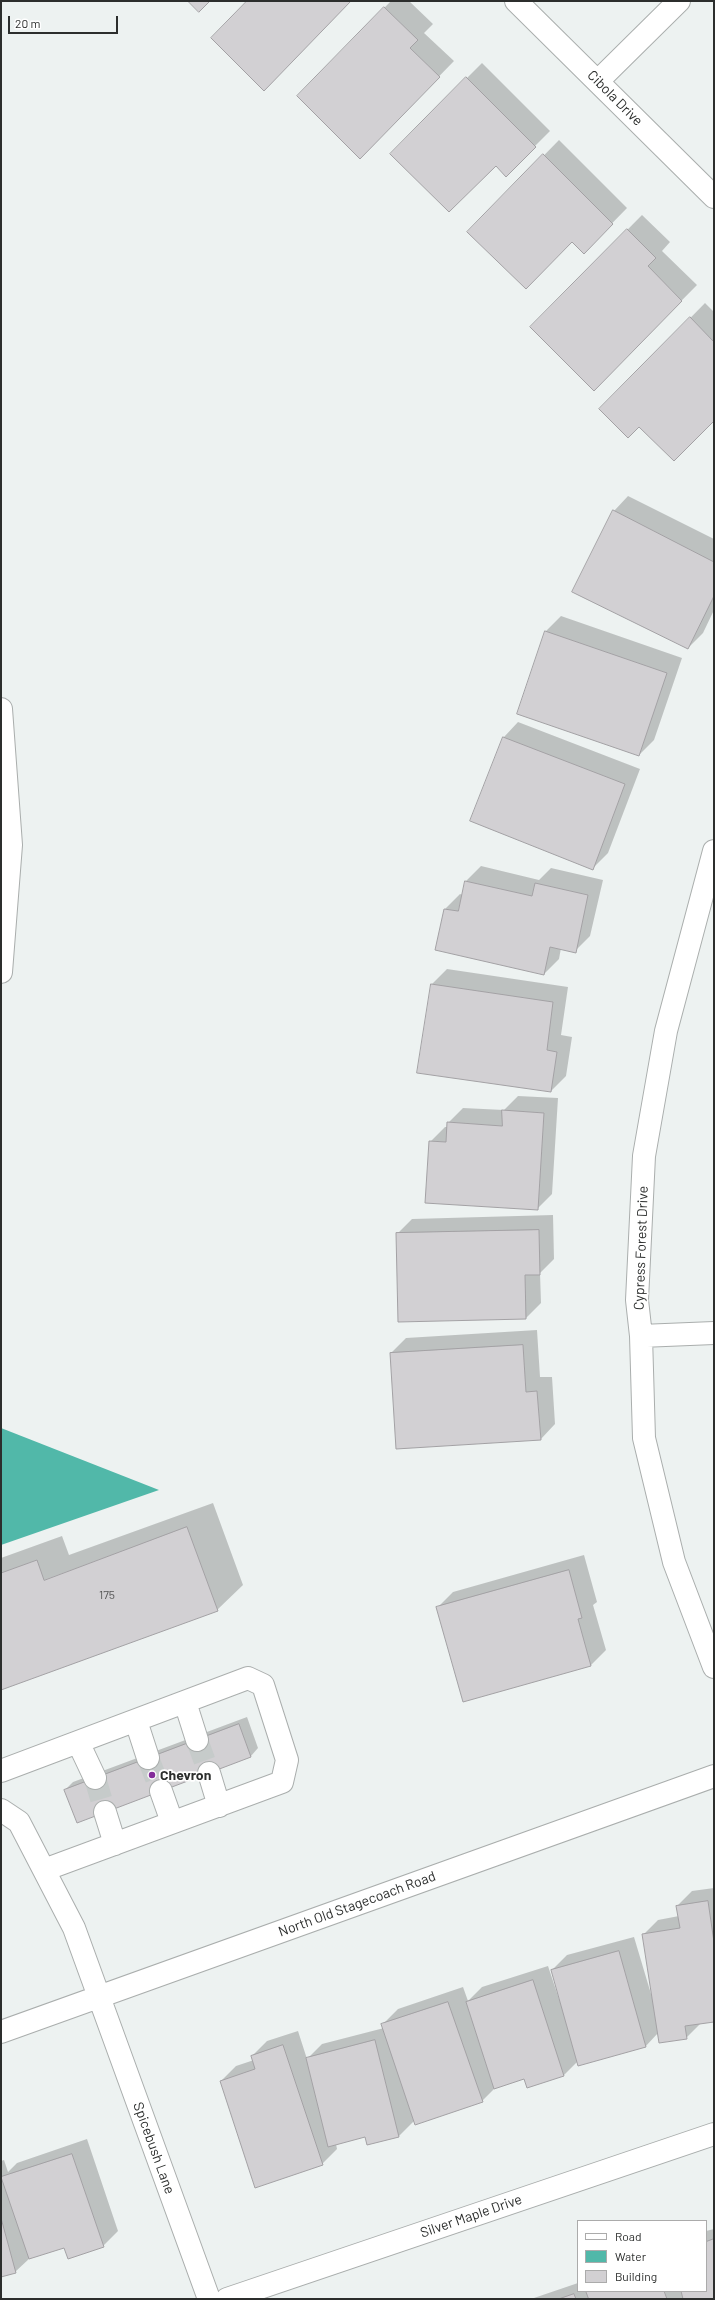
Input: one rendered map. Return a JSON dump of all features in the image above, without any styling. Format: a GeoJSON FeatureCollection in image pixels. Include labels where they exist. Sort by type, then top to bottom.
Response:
{"type":"FeatureCollection","features":[{"type":"Feature","properties":{"kind":"street","name":"Cibola Drive"},"geometry":{"type":"LineString","coordinates":[[516,1],[714,197]]}},
{"type":"Feature","properties":{"kind":"street"},"geometry":{"type":"LineString","coordinates":[[598,81],[679,1]]}},
{"type":"Feature","properties":{"kind":"street"},"geometry":{"type":"LineString","coordinates":[[1,709],[11,845],[1,972]]}},
{"type":"Feature","properties":{"kind":"street","name":"Cypress Forest Drive"},"geometry":{"type":"LineString","coordinates":[[714,851],[666,1031],[644,1156],[637,1300],[641,1336],[644,1438],[674,1562],[714,1667]]}},
{"type":"Feature","properties":{"kind":"street"},"geometry":{"type":"LineString","coordinates":[[641,1336],[714,1333]]}},
{"type":"Feature","properties":{"kind":"street"},"geometry":{"type":"LineString","coordinates":[[1,1771],[248,1678],[263,1685],[287,1760],[282,1782],[44,1870]]}},
{"type":"Feature","properties":{"kind":"street"},"geometry":{"type":"LineString","coordinates":[[185,1702],[197,1740]]}},
{"type":"Feature","properties":{"kind":"street"},"geometry":{"type":"LineString","coordinates":[[136,1721],[148,1758]]}},
{"type":"Feature","properties":{"kind":"street"},"geometry":{"type":"LineString","coordinates":[[78,1742],[95,1778]]}},
{"type":"Feature","properties":{"kind":"street"},"geometry":{"type":"LineString","coordinates":[[209,1773],[219,1806]]}},
{"type":"Feature","properties":{"kind":"street","name":"North Old Stagecoach Road"},"geometry":{"type":"LineString","coordinates":[[1,2032],[714,1776]]}},
{"type":"Feature","properties":{"kind":"street"},"geometry":{"type":"LineString","coordinates":[[161,1791],[172,1822]]}},
{"type":"Feature","properties":{"kind":"street","name":"Spicebush Lane"},"geometry":{"type":"LineString","coordinates":[[1,1810],[19,1822],[74,1928],[209,2299]]}},
{"type":"Feature","properties":{"kind":"street"},"geometry":{"type":"LineString","coordinates":[[104,1812],[115,1844]]}},
{"type":"Feature","properties":{"kind":"street","name":"Silver Maple Drive"},"geometry":{"type":"LineString","coordinates":[[227,2299],[714,2134]]}},
{"type":"Feature","properties":{"kind":"water"},"geometry":{"type":"Polygon","coordinates":[[[1,1428],[159,1490],[1,1545],[1,1428]]]}},
{"type":"Feature","properties":{"kind":"building"},"geometry":{"type":"Polygon","coordinates":[[[188,1],[210,1],[199,12],[188,1]]]}},
{"type":"Feature","properties":{"kind":"building"},"geometry":{"type":"Polygon","coordinates":[[[247,1],[351,1],[264,91],[211,38],[247,1]]]}},
{"type":"Feature","properties":{"kind":"building"},"geometry":{"type":"Polygon","coordinates":[[[384,7],[418,40],[410,48],[440,77],[360,159],[297,96],[384,7]]]}},
{"type":"Feature","properties":{"kind":"building"},"geometry":{"type":"Polygon","coordinates":[[[466,77],[536,147],[506,177],[496,166],[449,212],[390,154],[466,77]]]}},
{"type":"Feature","properties":{"kind":"building"},"geometry":{"type":"Polygon","coordinates":[[[543,154],[613,224],[584,254],[572,242],[526,289],[467,232],[543,154]]]}},
{"type":"Feature","properties":{"kind":"building"},"geometry":{"type":"Polygon","coordinates":[[[627,229],[656,258],[648,266],[682,301],[594,391],[530,327],[627,229]]]}},
{"type":"Feature","properties":{"kind":"building"},"geometry":{"type":"Polygon","coordinates":[[[690,317],[714,342],[714,421],[674,461],[639,427],[628,438],[599,409],[690,317]]]}},
{"type":"Feature","properties":{"kind":"building"},"geometry":{"type":"Polygon","coordinates":[[[613,510],[714,562],[714,596],[688,649],[572,592],[613,510]]]}},
{"type":"Feature","properties":{"kind":"building"},"geometry":{"type":"Polygon","coordinates":[[[545,631],[667,673],[639,756],[517,714],[545,631]]]}},
{"type":"Feature","properties":{"kind":"building"},"geometry":{"type":"Polygon","coordinates":[[[503,737],[625,784],[593,870],[470,821],[503,737]]]}},
{"type":"Feature","properties":{"kind":"building"},"geometry":{"type":"Polygon","coordinates":[[[465,881],[532,896],[535,883],[588,895],[576,953],[550,947],[544,975],[435,950],[444,909],[458,911],[465,881]]]}},
{"type":"Feature","properties":{"kind":"building"},"geometry":{"type":"Polygon","coordinates":[[[431,984],[553,1002],[547,1050],[557,1052],[551,1092],[417,1073],[431,984]]]}},
{"type":"Feature","properties":{"kind":"building"},"geometry":{"type":"Polygon","coordinates":[[[502,1110],[544,1113],[538,1210],[425,1203],[429,1141],[446,1142],[447,1122],[502,1126],[502,1110]]]}},
{"type":"Feature","properties":{"kind":"building"},"geometry":{"type":"Polygon","coordinates":[[[539,1230],[540,1275],[525,1275],[526,1319],[398,1322],[396,1233],[539,1230]]]}},
{"type":"Feature","properties":{"kind":"building"},"geometry":{"type":"Polygon","coordinates":[[[523,1345],[526,1392],[537,1391],[541,1440],[396,1449],[390,1353],[523,1345]]]}},
{"type":"Feature","properties":{"kind":"building"},"geometry":{"type":"Polygon","coordinates":[[[187,1527],[218,1611],[1,1690],[1,1573],[37,1560],[44,1580],[187,1527]]]}},
{"type":"Feature","properties":{"kind":"building"},"geometry":{"type":"Polygon","coordinates":[[[569,1570],[582,1618],[578,1619],[591,1666],[463,1702],[436,1607],[569,1570]]]}},
{"type":"Feature","properties":{"kind":"building","name":"Chevron"},"geometry":{"type":"Polygon","coordinates":[[[239,1724],[251,1757],[77,1823],[64,1790],[239,1724]]]}},
{"type":"Feature","properties":{"kind":"building"},"geometry":{"type":"Polygon","coordinates":[[[708,1901],[714,1942],[714,2022],[685,2026],[687,2039],[659,2043],[642,1934],[680,1928],[676,1906],[708,1901]]]}},
{"type":"Feature","properties":{"kind":"building"},"geometry":{"type":"Polygon","coordinates":[[[619,1951],[646,2047],[578,2066],[551,1970],[619,1951]]]}},
{"type":"Feature","properties":{"kind":"building"},"geometry":{"type":"Polygon","coordinates":[[[533,1980],[564,2076],[527,2088],[524,2079],[494,2089],[466,2002],[533,1980]]]}},
{"type":"Feature","properties":{"kind":"building"},"geometry":{"type":"Polygon","coordinates":[[[448,2002],[483,2102],[415,2125],[381,2024],[448,2002]]]}},
{"type":"Feature","properties":{"kind":"building"},"geometry":{"type":"Polygon","coordinates":[[[375,2040],[399,2137],[367,2145],[365,2137],[328,2147],[306,2058],[375,2040]]]}},
{"type":"Feature","properties":{"kind":"building"},"geometry":{"type":"Polygon","coordinates":[[[283,2045],[323,2165],[255,2188],[220,2081],[255,2069],[251,2056],[283,2045]]]}},
{"type":"Feature","properties":{"kind":"building"},"geometry":{"type":"Polygon","coordinates":[[[72,2154],[104,2247],[68,2259],[64,2248],[29,2259],[1,2177],[72,2154]]]}},
{"type":"Feature","properties":{"kind":"building"},"geometry":{"type":"Polygon","coordinates":[[[1,2218],[16,2273],[1,2277],[1,2218]]]}},
{"type":"Feature","properties":{"kind":"building"},"geometry":{"type":"Polygon","coordinates":[[[714,2239],[714,2299],[683,2299],[681,2292],[707,2292],[707,2242],[714,2239]]]}},
{"type":"Feature","properties":{"kind":"building"},"geometry":{"type":"Polygon","coordinates":[[[586,2292],[664,2292],[667,2299],[589,2299],[586,2292]]]}},
{"type":"Feature","properties":{"kind":"building"},"geometry":{"type":"Polygon","coordinates":[[[574,2294],[576,2299],[559,2299],[574,2294]]]}},
{"type":"Feature","properties":{"kind":"tunnel"},"geometry":{"type":"LineString","coordinates":[[197,1740],[209,1773]]}},
{"type":"Feature","properties":{"kind":"tunnel"},"geometry":{"type":"LineString","coordinates":[[148,1758],[161,1791]]}},
{"type":"Feature","properties":{"kind":"tunnel"},"geometry":{"type":"LineString","coordinates":[[95,1778],[105,1812]]}},
{"type":"Feature","properties":{"kind":"place","name":"Chevron"},"geometry":{"type":"Point","coordinates":[152,1775]}}]}
